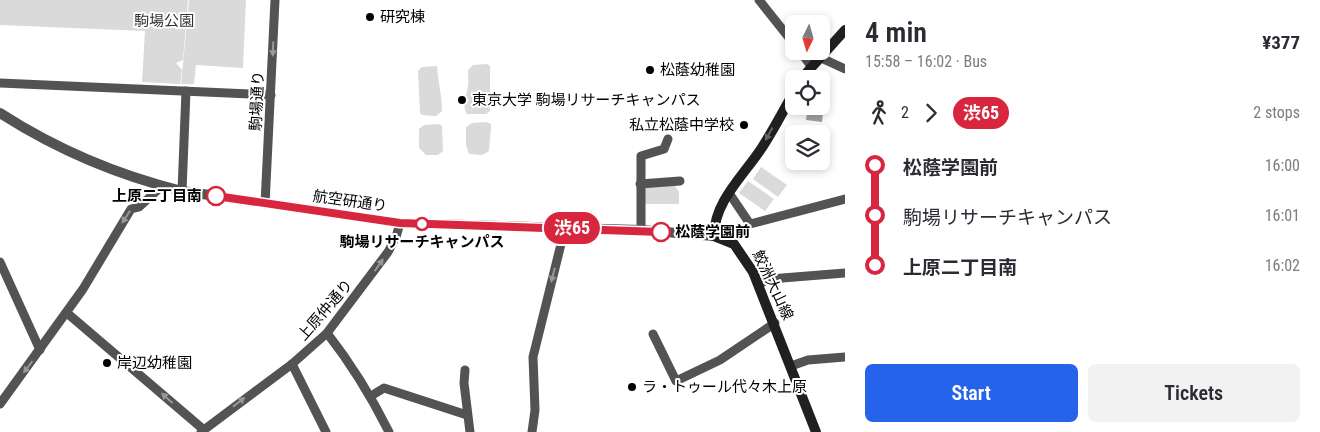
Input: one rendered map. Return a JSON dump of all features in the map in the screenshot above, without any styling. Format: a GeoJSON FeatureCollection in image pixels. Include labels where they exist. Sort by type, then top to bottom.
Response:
{"type":"FeatureCollection","features":[{"type":"Feature","properties":{"kind":"main road"},"geometry":{"type":"LineString","coordinates":[[830,46],[845,30]]}},
{"type":"Feature","properties":{"kind":"main road"},"geometry":{"type":"LineString","coordinates":[[808,70],[816,60]]}},
{"type":"Feature","properties":{"kind":"main road"},"geometry":{"type":"LineString","coordinates":[[714,236],[715,221],[729,193],[761,149],[785,108]]}},
{"type":"Feature","properties":{"kind":"main road","name":"鮫洲大山線"},"geometry":{"type":"LineString","coordinates":[[714,236],[730,241],[737,247],[759,284],[816,432]]}},
{"type":"Feature","properties":{"kind":"street","name":"駒場通り"},"geometry":{"type":"LineString","coordinates":[[265,204],[275,0]]}},
{"type":"Feature","properties":{"kind":"street"},"geometry":{"type":"LineString","coordinates":[[759,0],[785,33]]}},
{"type":"Feature","properties":{"kind":"street"},"geometry":{"type":"LineString","coordinates":[[807,60],[811,66]]}},
{"type":"Feature","properties":{"kind":"street"},"geometry":{"type":"LineString","coordinates":[[826,60],[845,69]]}},
{"type":"Feature","properties":{"kind":"street"},"geometry":{"type":"LineString","coordinates":[[0,84],[271,95]]}},
{"type":"Feature","properties":{"kind":"street"},"geometry":{"type":"LineString","coordinates":[[182,191],[186,91]]}},
{"type":"Feature","properties":{"kind":"street","name":"航空研通り"},"geometry":{"type":"LineString","coordinates":[[0,113],[54,146],[162,186],[182,191],[400,223],[641,230],[714,236]]}},
{"type":"Feature","properties":{"kind":"street"},"geometry":{"type":"LineString","coordinates":[[641,230],[640,184],[642,154],[664,149],[668,139]]}},
{"type":"Feature","properties":{"kind":"street"},"geometry":{"type":"LineString","coordinates":[[640,184],[680,181]]}},
{"type":"Feature","properties":{"kind":"street"},"geometry":{"type":"LineString","coordinates":[[0,404],[66,313],[131,209],[139,207],[162,186]]}},
{"type":"Feature","properties":{"kind":"street"},"geometry":{"type":"LineString","coordinates":[[729,193],[750,224],[845,199]]}},
{"type":"Feature","properties":{"kind":"street","name":"上原仲通り"},"geometry":{"type":"LineString","coordinates":[[202,431],[292,364],[327,333],[354,300],[388,252],[396,237],[400,223]]}},
{"type":"Feature","properties":{"kind":"street"},"geometry":{"type":"LineString","coordinates":[[532,432],[535,410],[533,357],[565,228]]}},
{"type":"Feature","properties":{"kind":"street"},"geometry":{"type":"LineString","coordinates":[[0,262],[40,350]]}},
{"type":"Feature","properties":{"kind":"street"},"geometry":{"type":"LineString","coordinates":[[759,284],[770,279],[845,273]]}},
{"type":"Feature","properties":{"kind":"street"},"geometry":{"type":"LineString","coordinates":[[66,313],[202,431]]}},
{"type":"Feature","properties":{"kind":"street"},"geometry":{"type":"LineString","coordinates":[[653,334],[676,381],[720,360],[775,323]]}},
{"type":"Feature","properties":{"kind":"street"},"geometry":{"type":"LineString","coordinates":[[327,333],[353,367],[371,396],[389,432]]}},
{"type":"Feature","properties":{"kind":"street"},"geometry":{"type":"LineString","coordinates":[[792,366],[808,360],[845,358]]}},
{"type":"Feature","properties":{"kind":"street"},"geometry":{"type":"LineString","coordinates":[[292,364],[326,432]]}},
{"type":"Feature","properties":{"kind":"street"},"geometry":{"type":"LineString","coordinates":[[465,370],[467,415],[470,432]]}},
{"type":"Feature","properties":{"kind":"street"},"geometry":{"type":"LineString","coordinates":[[371,396],[384,388],[467,415]]}},
{"type":"Feature","properties":{"kind":"green space","name":"駒場公園"},"geometry":{"type":"Polygon","coordinates":[[[0,0],[188,0],[183,60],[176,63],[182,70],[180,84],[142,82],[145,31],[0,25],[0,0]]]}},
{"type":"Feature","properties":{"kind":"green space"},"geometry":{"type":"Polygon","coordinates":[[[189,0],[246,0],[243,68],[196,65],[194,84],[181,84],[189,0]]]}},
{"type":"Feature","properties":{"kind":"green space"},"geometry":{"type":"Polygon","coordinates":[[[487,64],[490,66],[490,111],[486,114],[467,114],[464,104],[468,84],[468,70],[473,65],[487,64]]]}},
{"type":"Feature","properties":{"kind":"green space"},"geometry":{"type":"Polygon","coordinates":[[[437,66],[442,111],[436,116],[422,115],[420,113],[418,71],[422,67],[437,66]]]}},
{"type":"Feature","properties":{"kind":"green space"},"geometry":{"type":"Polygon","coordinates":[[[487,122],[491,124],[489,151],[482,155],[469,154],[466,145],[466,127],[472,123],[487,122]]]}},
{"type":"Feature","properties":{"kind":"green space"},"geometry":{"type":"Polygon","coordinates":[[[439,124],[442,126],[443,151],[438,155],[426,155],[419,148],[419,129],[424,125],[439,124]]]}},
{"type":"Feature","properties":{"kind":"green space"},"geometry":{"type":"Polygon","coordinates":[[[761,167],[787,185],[778,197],[753,179],[761,167]]]}},
{"type":"Feature","properties":{"kind":"green space"},"geometry":{"type":"Polygon","coordinates":[[[748,181],[774,199],[765,211],[739,193],[748,181]]]}},
{"type":"Feature","properties":{"kind":"green space"},"geometry":{"type":"Polygon","coordinates":[[[646,186],[675,186],[679,192],[679,204],[644,204],[643,188],[646,186]]]}},
{"type":"Feature","properties":{"kind":"shaded area"},"geometry":{"type":"Polygon","coordinates":[[[807,115],[823,115],[822,122],[806,120],[807,115]]]}},
{"type":"Feature","properties":{"kind":"bus line","name":"渋65"},"geometry":{"type":"LineString","coordinates":[[216,196],[400,223],[443,226],[661,232]]}},
{"type":"Feature","properties":{"kind":"place","name":"研究棟"},"geometry":{"type":"Point","coordinates":[370,17]}},
{"type":"Feature","properties":{"kind":"place","name":"松蔭幼稚園"},"geometry":{"type":"Point","coordinates":[650,70]}},
{"type":"Feature","properties":{"kind":"place","name":"東京大学 駒場リサーチキャンパス"},"geometry":{"type":"Point","coordinates":[462,100]}},
{"type":"Feature","properties":{"kind":"place","name":"私立松蔭中学校"},"geometry":{"type":"Point","coordinates":[744,125]}},
{"type":"Feature","properties":{"kind":"place","name":"上原二丁目南"},"geometry":{"type":"Point","coordinates":[216,196]}},
{"type":"Feature","properties":{"kind":"place","name":"駒場リサーチキャンパス"},"geometry":{"type":"Point","coordinates":[422,224]}},
{"type":"Feature","properties":{"kind":"place","name":"松蔭学園前"},"geometry":{"type":"Point","coordinates":[661,232]}},
{"type":"Feature","properties":{"kind":"place","name":"岸辺幼稚園"},"geometry":{"type":"Point","coordinates":[107,363]}},
{"type":"Feature","properties":{"kind":"place","name":"ラ・トゥール代々木上原"},"geometry":{"type":"Point","coordinates":[632,387]}}]}
